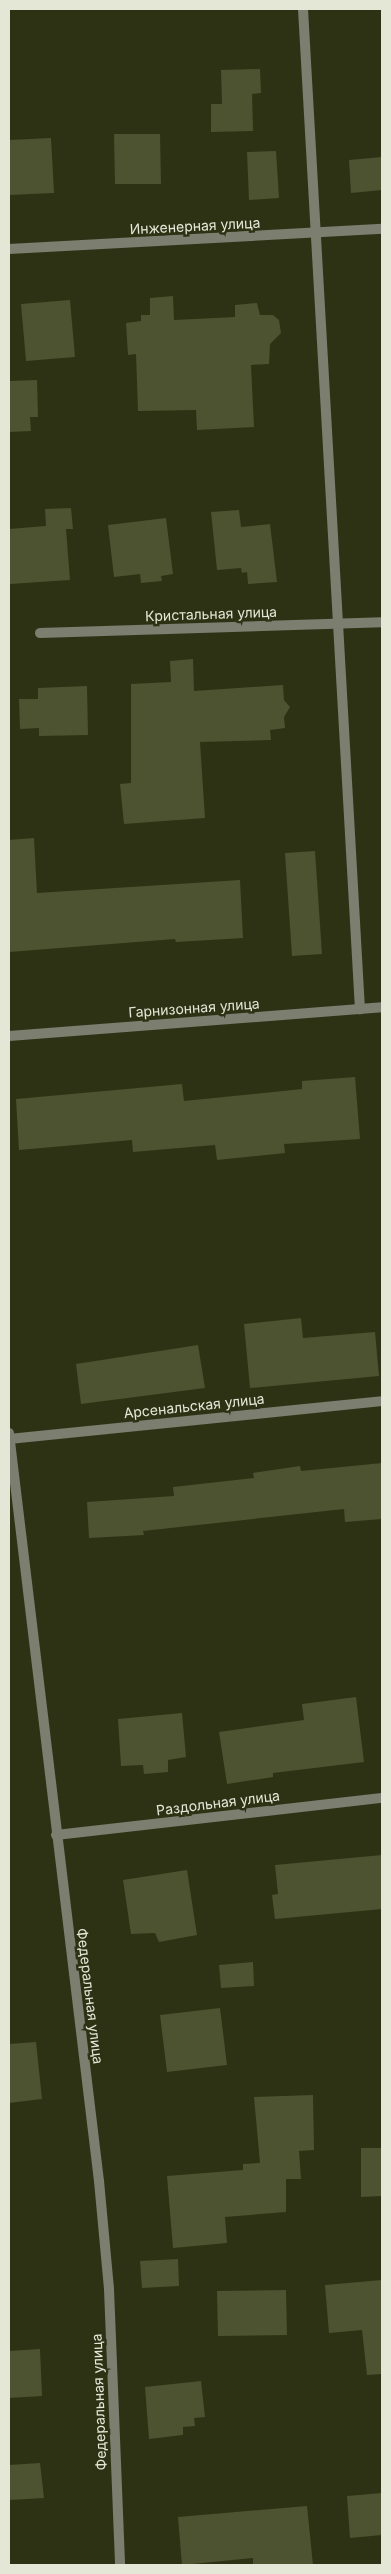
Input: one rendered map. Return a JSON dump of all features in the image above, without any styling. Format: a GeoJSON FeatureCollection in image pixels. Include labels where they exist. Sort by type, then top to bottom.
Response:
{"type":"FeatureCollection","features":[{"type":"Feature","properties":{"kind":"street"},"geometry":{"type":"LineString","coordinates":[[303,9],[360,1009]]}},
{"type":"Feature","properties":{"kind":"street","name":"Инженерная улица"},"geometry":{"type":"LineString","coordinates":[[9,249],[382,229]]}},
{"type":"Feature","properties":{"kind":"street","name":"Кристальная улица"},"geometry":{"type":"LineString","coordinates":[[40,633],[382,622]]}},
{"type":"Feature","properties":{"kind":"street","name":"Гарнизонная улица"},"geometry":{"type":"LineString","coordinates":[[9,1036],[382,1007]]}},
{"type":"Feature","properties":{"kind":"street","name":"Арсенальская улица"},"geometry":{"type":"LineString","coordinates":[[9,1439],[382,1401]]}},
{"type":"Feature","properties":{"kind":"street","name":"Федеральная улица"},"geometry":{"type":"LineString","coordinates":[[9,1433],[56,1835],[100,2181],[109,2289],[120,2565]]}},
{"type":"Feature","properties":{"kind":"street","name":"Раздольная улица"},"geometry":{"type":"LineString","coordinates":[[56,1835],[382,1798]]}},
{"type":"Feature","properties":{"kind":"building"},"geometry":{"type":"Polygon","coordinates":[[[260,69],[261,93],[252,94],[253,131],[211,132],[211,104],[222,104],[221,70],[260,69]]]}},
{"type":"Feature","properties":{"kind":"building"},"geometry":{"type":"Polygon","coordinates":[[[114,134],[160,134],[161,184],[115,184],[114,134]]]}},
{"type":"Feature","properties":{"kind":"building"},"geometry":{"type":"Polygon","coordinates":[[[51,138],[54,193],[9,195],[9,140],[51,138]]]}},
{"type":"Feature","properties":{"kind":"building"},"geometry":{"type":"Polygon","coordinates":[[[276,151],[279,198],[249,200],[247,152],[276,151]]]}},
{"type":"Feature","properties":{"kind":"building"},"geometry":{"type":"Polygon","coordinates":[[[382,157],[382,190],[351,193],[349,160],[382,157]]]}},
{"type":"Feature","properties":{"kind":"building"},"geometry":{"type":"Polygon","coordinates":[[[173,296],[174,320],[235,317],[235,305],[257,303],[260,315],[273,315],[279,320],[281,333],[270,344],[269,364],[251,365],[254,427],[197,430],[196,410],[138,411],[136,354],[128,355],[126,323],[141,321],[141,315],[150,315],[150,298],[173,296]]]}},
{"type":"Feature","properties":{"kind":"building"},"geometry":{"type":"Polygon","coordinates":[[[70,300],[75,357],[26,361],[21,304],[70,300]]]}},
{"type":"Feature","properties":{"kind":"building"},"geometry":{"type":"Polygon","coordinates":[[[37,380],[38,417],[30,417],[31,431],[9,432],[9,381],[37,380]]]}},
{"type":"Feature","properties":{"kind":"building"},"geometry":{"type":"Polygon","coordinates":[[[71,508],[73,529],[66,529],[70,580],[10,584],[9,529],[46,526],[45,509],[71,508]]]}},
{"type":"Feature","properties":{"kind":"building"},"geometry":{"type":"Polygon","coordinates":[[[239,510],[241,527],[270,524],[277,582],[248,584],[247,572],[242,573],[241,568],[217,570],[211,512],[239,510]]]}},
{"type":"Feature","properties":{"kind":"building"},"geometry":{"type":"Polygon","coordinates":[[[166,518],[173,574],[161,576],[162,581],[141,583],[140,574],[114,577],[108,525],[166,518]]]}},
{"type":"Feature","properties":{"kind":"building"},"geometry":{"type":"Polygon","coordinates":[[[193,659],[194,691],[283,685],[284,700],[290,707],[284,717],[285,728],[270,730],[271,740],[200,742],[205,818],[124,824],[120,784],[131,783],[131,684],[171,682],[170,661],[193,659]]]}},
{"type":"Feature","properties":{"kind":"building"},"geometry":{"type":"Polygon","coordinates":[[[87,686],[88,735],[39,736],[39,728],[20,729],[19,699],[38,699],[38,688],[87,686]]]}},
{"type":"Feature","properties":{"kind":"building"},"geometry":{"type":"Polygon","coordinates":[[[34,838],[37,893],[240,880],[243,938],[176,942],[175,939],[9,952],[9,840],[34,838]]]}},
{"type":"Feature","properties":{"kind":"building"},"geometry":{"type":"Polygon","coordinates":[[[315,851],[322,954],[292,956],[285,853],[315,851]]]}},
{"type":"Feature","properties":{"kind":"building"},"geometry":{"type":"Polygon","coordinates":[[[355,1077],[360,1139],[284,1144],[285,1153],[217,1160],[215,1145],[133,1152],[132,1140],[19,1150],[16,1099],[182,1084],[184,1101],[302,1089],[302,1081],[355,1077]]]}},
{"type":"Feature","properties":{"kind":"building"},"geometry":{"type":"Polygon","coordinates":[[[301,1318],[303,1338],[375,1332],[379,1376],[250,1388],[244,1324],[301,1318]]]}},
{"type":"Feature","properties":{"kind":"building"},"geometry":{"type":"Polygon","coordinates":[[[198,1345],[205,1388],[81,1404],[76,1364],[198,1345]]]}},
{"type":"Feature","properties":{"kind":"building"},"geometry":{"type":"Polygon","coordinates":[[[382,1463],[382,1519],[345,1522],[344,1509],[143,1531],[144,1535],[89,1538],[87,1502],[174,1496],[173,1487],[254,1478],[253,1473],[300,1466],[301,1471],[382,1463]]]}},
{"type":"Feature","properties":{"kind":"building"},"geometry":{"type":"Polygon","coordinates":[[[356,1697],[364,1762],[273,1773],[273,1777],[227,1784],[219,1732],[304,1720],[302,1704],[356,1697]]]}},
{"type":"Feature","properties":{"kind":"building"},"geometry":{"type":"Polygon","coordinates":[[[182,1713],[186,1757],[168,1760],[168,1772],[144,1774],[143,1765],[121,1766],[118,1719],[182,1713]]]}},
{"type":"Feature","properties":{"kind":"building"},"geometry":{"type":"Polygon","coordinates":[[[382,1855],[382,1909],[275,1919],[272,1895],[278,1894],[275,1865],[382,1855]]]}},
{"type":"Feature","properties":{"kind":"building"},"geometry":{"type":"Polygon","coordinates":[[[187,1870],[197,1935],[159,1942],[155,1933],[131,1934],[123,1880],[187,1870]]]}},
{"type":"Feature","properties":{"kind":"building"},"geometry":{"type":"Polygon","coordinates":[[[253,1962],[254,1986],[221,1988],[219,1965],[253,1962]]]}},
{"type":"Feature","properties":{"kind":"building"},"geometry":{"type":"Polygon","coordinates":[[[220,2008],[227,2065],[167,2072],[160,2015],[220,2008]]]}},
{"type":"Feature","properties":{"kind":"building"},"geometry":{"type":"Polygon","coordinates":[[[36,2042],[42,2099],[9,2103],[9,2044],[36,2042]]]}},
{"type":"Feature","properties":{"kind":"building"},"geometry":{"type":"Polygon","coordinates":[[[313,2095],[314,2150],[299,2151],[301,2179],[286,2179],[286,2212],[225,2217],[227,2243],[173,2248],[167,2176],[243,2170],[243,2164],[260,2163],[254,2097],[313,2095]]]}},
{"type":"Feature","properties":{"kind":"building"},"geometry":{"type":"Polygon","coordinates":[[[361,2148],[382,2148],[382,2196],[361,2197],[361,2148]]]}},
{"type":"Feature","properties":{"kind":"building"},"geometry":{"type":"Polygon","coordinates":[[[178,2259],[179,2286],[142,2288],[140,2261],[178,2259]]]}},
{"type":"Feature","properties":{"kind":"building"},"geometry":{"type":"Polygon","coordinates":[[[382,2280],[382,2374],[367,2375],[362,2330],[329,2333],[325,2285],[382,2280]]]}},
{"type":"Feature","properties":{"kind":"building"},"geometry":{"type":"Polygon","coordinates":[[[286,2290],[287,2335],[218,2336],[217,2291],[286,2290]]]}},
{"type":"Feature","properties":{"kind":"building"},"geometry":{"type":"Polygon","coordinates":[[[40,2349],[42,2396],[9,2398],[9,2351],[40,2349]]]}},
{"type":"Feature","properties":{"kind":"building"},"geometry":{"type":"Polygon","coordinates":[[[201,2381],[205,2417],[194,2418],[195,2426],[183,2427],[183,2435],[149,2439],[145,2387],[201,2381]]]}},
{"type":"Feature","properties":{"kind":"building"},"geometry":{"type":"Polygon","coordinates":[[[40,2463],[44,2498],[9,2500],[9,2465],[40,2463]]]}},
{"type":"Feature","properties":{"kind":"building"},"geometry":{"type":"Polygon","coordinates":[[[382,2493],[382,2535],[350,2538],[347,2496],[382,2493]]]}},
{"type":"Feature","properties":{"kind":"building"},"geometry":{"type":"Polygon","coordinates":[[[307,2506],[313,2565],[253,2565],[253,2558],[182,2565],[178,2517],[307,2506]]]}}]}
